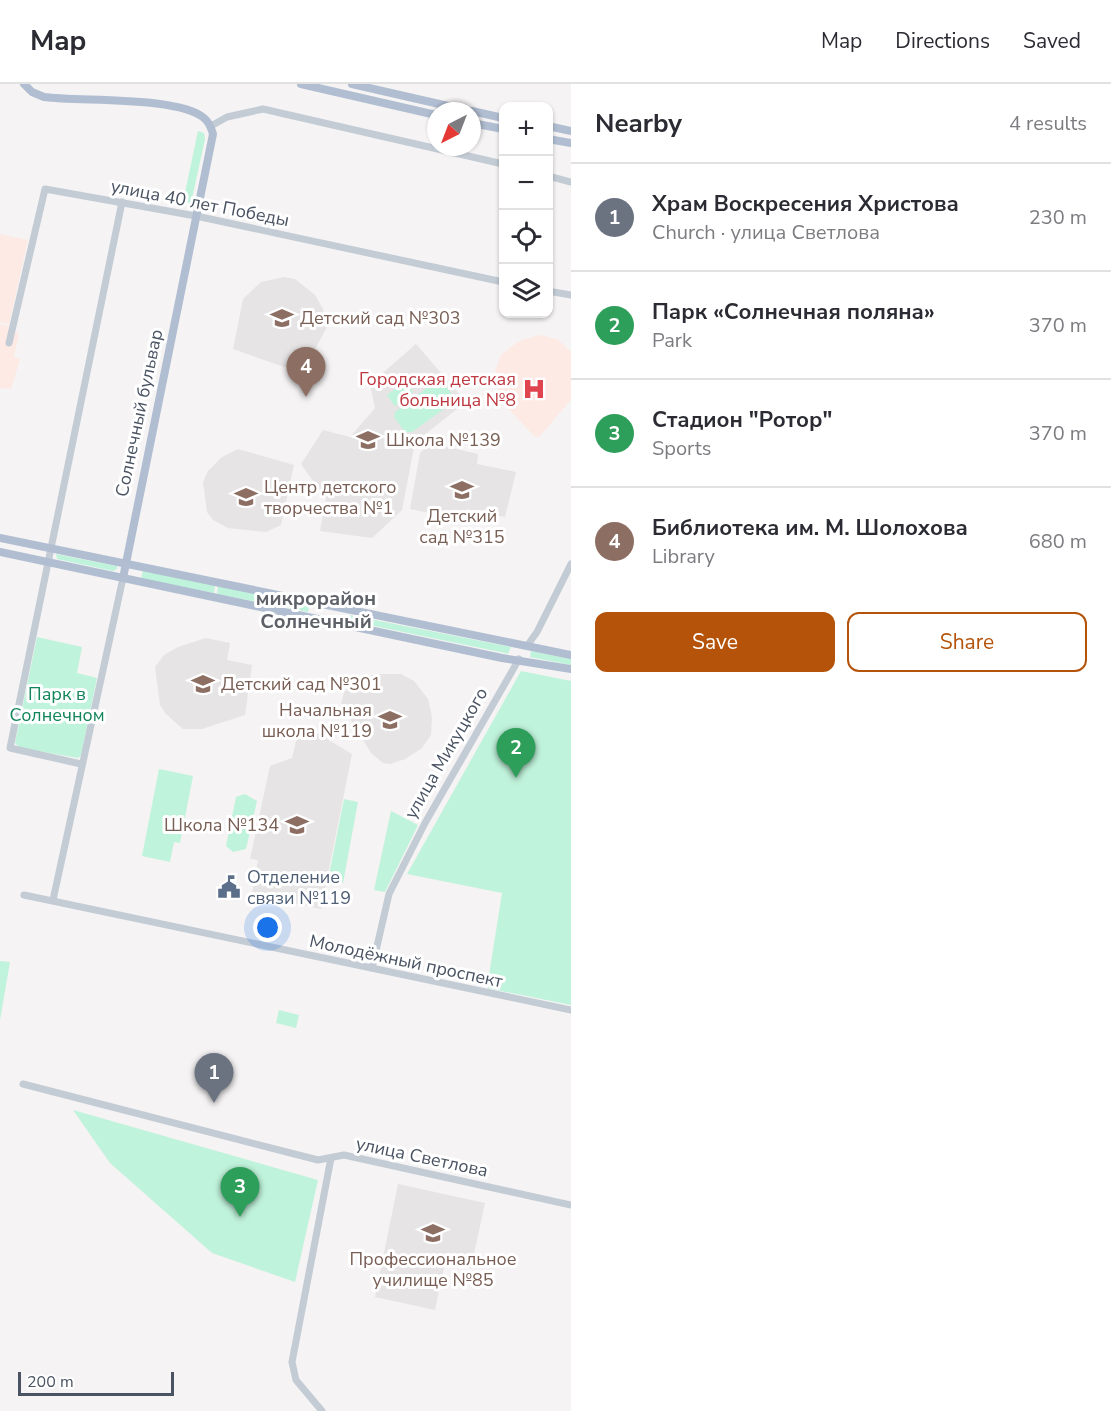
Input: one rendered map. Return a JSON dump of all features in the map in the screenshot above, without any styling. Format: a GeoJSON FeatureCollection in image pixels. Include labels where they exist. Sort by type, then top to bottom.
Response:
{"type":"FeatureCollection","features":[{"type":"Feature","properties":{"kind":"main road"},"geometry":{"type":"LineString","coordinates":[[24,84],[32,92],[54,98],[174,106],[204,118],[211,126]]}},
{"type":"Feature","properties":{"kind":"main road"},"geometry":{"type":"LineString","coordinates":[[301,84],[427,113]]}},
{"type":"Feature","properties":{"kind":"main road"},"geometry":{"type":"LineString","coordinates":[[352,84],[431,102]]}},
{"type":"Feature","properties":{"kind":"main road"},"geometry":{"type":"LineString","coordinates":[[481,113],[499,117]]}},
{"type":"Feature","properties":{"kind":"main road"},"geometry":{"type":"LineString","coordinates":[[481,125],[499,128]]}},
{"type":"Feature","properties":{"kind":"main road","name":"Солнечный бульвар"},"geometry":{"type":"LineString","coordinates":[[123,578],[213,134],[211,126]]}},
{"type":"Feature","properties":{"kind":"main road"},"geometry":{"type":"LineString","coordinates":[[553,127],[571,130]]}},
{"type":"Feature","properties":{"kind":"main road"},"geometry":{"type":"LineString","coordinates":[[553,140],[571,143]]}},
{"type":"Feature","properties":{"kind":"main road"},"geometry":{"type":"LineString","coordinates":[[0,538],[571,655]]}},
{"type":"Feature","properties":{"kind":"main road"},"geometry":{"type":"LineString","coordinates":[[0,552],[502,658],[571,669]]}},
{"type":"Feature","properties":{"kind":"main road"},"geometry":{"type":"LineString","coordinates":[[340,622],[343,609]]}},
{"type":"Feature","properties":{"kind":"main road","name":"улица Микуцкого"},"geometry":{"type":"LineString","coordinates":[[519,659],[527,646]]}},
{"type":"Feature","properties":{"kind":"street"},"geometry":{"type":"LineString","coordinates":[[211,126],[227,117],[263,109],[499,163]]}},
{"type":"Feature","properties":{"kind":"street"},"geometry":{"type":"LineString","coordinates":[[553,177],[571,182]]}},
{"type":"Feature","properties":{"kind":"street","name":"улица 40 лет Победы"},"geometry":{"type":"LineString","coordinates":[[9,343],[45,189],[196,216],[499,281]]}},
{"type":"Feature","properties":{"kind":"street"},"geometry":{"type":"LineString","coordinates":[[81,764],[10,748],[122,202]]}},
{"type":"Feature","properties":{"kind":"street"},"geometry":{"type":"LineString","coordinates":[[553,292],[571,296]]}},
{"type":"Feature","properties":{"kind":"street","name":"улица Микуцкого"},"geometry":{"type":"LineString","coordinates":[[527,646],[537,632],[571,564]]}},
{"type":"Feature","properties":{"kind":"street","name":"Солнечный бульвар"},"geometry":{"type":"LineString","coordinates":[[53,900],[123,578]]}},
{"type":"Feature","properties":{"kind":"street","name":"улица Микуцкого"},"geometry":{"type":"LineString","coordinates":[[372,968],[386,901],[393,884],[424,823],[519,659]]}},
{"type":"Feature","properties":{"kind":"street","name":"Молодёжный проспект"},"geometry":{"type":"LineString","coordinates":[[24,895],[571,1010]]}},
{"type":"Feature","properties":{"kind":"street","name":"улица Светлова"},"geometry":{"type":"LineString","coordinates":[[23,1084],[318,1160],[344,1155],[571,1205]]}},
{"type":"Feature","properties":{"kind":"street"},"geometry":{"type":"LineString","coordinates":[[322,1411],[296,1380],[292,1362],[331,1158]]}},
{"type":"Feature","properties":{"kind":"shaded area"},"geometry":{"type":"Polygon","coordinates":[[[0,234],[28,240],[9,324],[0,322],[0,234]]]}},
{"type":"Feature","properties":{"kind":"shaded area","name":"Детский сад №303"},"geometry":{"type":"Polygon","coordinates":[[[284,277],[295,279],[315,295],[323,309],[327,327],[313,353],[295,365],[284,367],[233,349],[243,299],[261,282],[284,277]]]}},
{"type":"Feature","properties":{"kind":"shaded area"},"geometry":{"type":"Polygon","coordinates":[[[0,324],[10,326],[9,331],[19,333],[14,357],[20,359],[11,389],[0,388],[0,324]]]}},
{"type":"Feature","properties":{"kind":"shaded area","name":"Городская детская больница №8"},"geometry":{"type":"Polygon","coordinates":[[[540,335],[557,339],[571,352],[571,400],[539,437],[535,437],[500,400],[495,371],[501,355],[519,341],[540,335]]]}},
{"type":"Feature","properties":{"kind":"shaded area","name":"Школа №139"},"geometry":{"type":"Polygon","coordinates":[[[416,344],[466,402],[415,442],[402,510],[372,538],[320,531],[326,499],[301,464],[323,430],[350,437],[375,408],[370,384],[416,344]]]}},
{"type":"Feature","properties":{"kind":"shaded area","name":"Детский сад №315"},"geometry":{"type":"Polygon","coordinates":[[[431,443],[478,454],[477,464],[516,472],[505,517],[466,509],[464,520],[410,509],[420,453],[431,443]]]}},
{"type":"Feature","properties":{"kind":"shaded area","name":"Центр детского творчества №1"},"geometry":{"type":"Polygon","coordinates":[[[238,449],[294,465],[281,525],[266,532],[228,528],[213,520],[207,512],[203,482],[208,471],[222,457],[238,449]]]}},
{"type":"Feature","properties":{"kind":"shaded area","name":"Детский сад №301"},"geometry":{"type":"Polygon","coordinates":[[[206,638],[230,643],[227,660],[252,665],[245,715],[202,729],[183,729],[166,714],[160,705],[155,667],[164,655],[178,647],[206,638]]]}},
{"type":"Feature","properties":{"kind":"shaded area","name":"Начальная школа №119"},"geometry":{"type":"Polygon","coordinates":[[[401,674],[414,681],[428,699],[432,717],[431,735],[422,748],[405,759],[390,764],[383,763],[371,753],[341,704],[344,692],[350,686],[367,676],[401,674]]]}},
{"type":"Feature","properties":{"kind":"shaded area","name":"Школа №134"},"geometry":{"type":"Polygon","coordinates":[[[304,728],[312,730],[352,754],[321,909],[252,894],[258,860],[250,859],[270,766],[292,758],[298,733],[304,728]]]}},
{"type":"Feature","properties":{"kind":"shaded area","name":"Профессиональное училище №85"},"geometry":{"type":"Polygon","coordinates":[[[398,1184],[485,1203],[471,1268],[445,1263],[435,1310],[375,1297],[398,1184]]]}},
{"type":"Feature","properties":{"kind":"green space"},"geometry":{"type":"Polygon","coordinates":[[[198,131],[204,133],[205,139],[191,203],[183,202],[198,131]]]}},
{"type":"Feature","properties":{"kind":"green space"},"geometry":{"type":"Polygon","coordinates":[[[406,381],[413,392],[395,406],[387,395],[406,381]]]}},
{"type":"Feature","properties":{"kind":"green space"},"geometry":{"type":"Polygon","coordinates":[[[436,381],[442,381],[453,396],[451,404],[412,432],[405,432],[394,417],[395,412],[436,381]]]}},
{"type":"Feature","properties":{"kind":"green space"},"geometry":{"type":"Polygon","coordinates":[[[56,554],[117,566],[117,569],[113,571],[57,559],[56,554]]]}},
{"type":"Feature","properties":{"kind":"green space"},"geometry":{"type":"Polygon","coordinates":[[[143,570],[215,585],[214,593],[141,579],[143,570]]]}},
{"type":"Feature","properties":{"kind":"green space"},"geometry":{"type":"Polygon","coordinates":[[[218,586],[309,606],[308,612],[217,594],[218,586]]]}},
{"type":"Feature","properties":{"kind":"green space"},"geometry":{"type":"Polygon","coordinates":[[[349,615],[511,647],[508,654],[350,621],[346,617],[349,615]]]}},
{"type":"Feature","properties":{"kind":"green space","name":"Парк в Солнечном"},"geometry":{"type":"Polygon","coordinates":[[[37,637],[82,647],[77,673],[97,678],[81,755],[78,758],[20,748],[15,743],[37,637]]]}},
{"type":"Feature","properties":{"kind":"green space"},"geometry":{"type":"Polygon","coordinates":[[[531,651],[571,659],[571,665],[530,657],[531,651]]]}},
{"type":"Feature","properties":{"kind":"green space"},"geometry":{"type":"Polygon","coordinates":[[[521,671],[571,681],[571,1005],[487,988],[502,893],[407,874],[521,671]]]}},
{"type":"Feature","properties":{"kind":"green space"},"geometry":{"type":"Polygon","coordinates":[[[159,769],[193,776],[180,843],[174,842],[170,862],[142,856],[159,769]]]}},
{"type":"Feature","properties":{"kind":"green space"},"geometry":{"type":"Polygon","coordinates":[[[245,794],[257,801],[246,849],[233,852],[226,846],[236,797],[245,794]]]}},
{"type":"Feature","properties":{"kind":"green space"},"geometry":{"type":"Polygon","coordinates":[[[344,799],[358,802],[343,883],[328,880],[344,799]]]}},
{"type":"Feature","properties":{"kind":"green space"},"geometry":{"type":"Polygon","coordinates":[[[391,811],[418,825],[385,892],[374,890],[391,811]]]}},
{"type":"Feature","properties":{"kind":"green space"},"geometry":{"type":"Polygon","coordinates":[[[0,961],[10,962],[0,1020],[0,961]]]}},
{"type":"Feature","properties":{"kind":"green space"},"geometry":{"type":"Polygon","coordinates":[[[279,1010],[299,1015],[296,1028],[276,1023],[279,1010]]]}},
{"type":"Feature","properties":{"kind":"green space"},"geometry":{"type":"Polygon","coordinates":[[[73,1110],[318,1180],[295,1282],[212,1253],[110,1163],[73,1110]]]}},
{"type":"Feature","properties":{"kind":"place","name":"Детский сад №303"},"geometry":{"type":"Point","coordinates":[282,318]}},
{"type":"Feature","properties":{"kind":"place","name":"Городская детская больница №8"},"geometry":{"type":"Point","coordinates":[534,389]}},
{"type":"Feature","properties":{"kind":"place","name":"Библиотека им. М. Шолохова"},"geometry":{"type":"Point","coordinates":[306,397]}},
{"type":"Feature","properties":{"kind":"place","name":"Школа №139"},"geometry":{"type":"Point","coordinates":[368,440]}},
{"type":"Feature","properties":{"kind":"place","name":"Детский сад №315"},"geometry":{"type":"Point","coordinates":[462,490]}},
{"type":"Feature","properties":{"kind":"place","name":"Центр детского творчества №1"},"geometry":{"type":"Point","coordinates":[246,497]}},
{"type":"Feature","properties":{"kind":"place","name":"Детский сад №301"},"geometry":{"type":"Point","coordinates":[203,684]}},
{"type":"Feature","properties":{"kind":"place","name":"Начальная школа №119"},"geometry":{"type":"Point","coordinates":[390,720]}},
{"type":"Feature","properties":{"kind":"place","name":"Парк «Солнечная поляна»"},"geometry":{"type":"Point","coordinates":[516,778]}},
{"type":"Feature","properties":{"kind":"place","name":"Школа №134"},"geometry":{"type":"Point","coordinates":[297,825]}},
{"type":"Feature","properties":{"kind":"place","name":"Отделение связи №119"},"geometry":{"type":"Point","coordinates":[229,887]}},
{"type":"Feature","properties":{"kind":"place","name":"Храм Воскресения Христова"},"geometry":{"type":"Point","coordinates":[214,1103]}},
{"type":"Feature","properties":{"kind":"place","name":"Стадион \"Ротор\""},"geometry":{"type":"Point","coordinates":[240,1217]}},
{"type":"Feature","properties":{"kind":"place","name":"Профессиональное училище №85"},"geometry":{"type":"Point","coordinates":[433,1233]}},
{"type":"Feature","properties":{"kind":"district","name":"микрорайон Солнечный"},"geometry":{"type":"Point","coordinates":[316,610]}}]}
